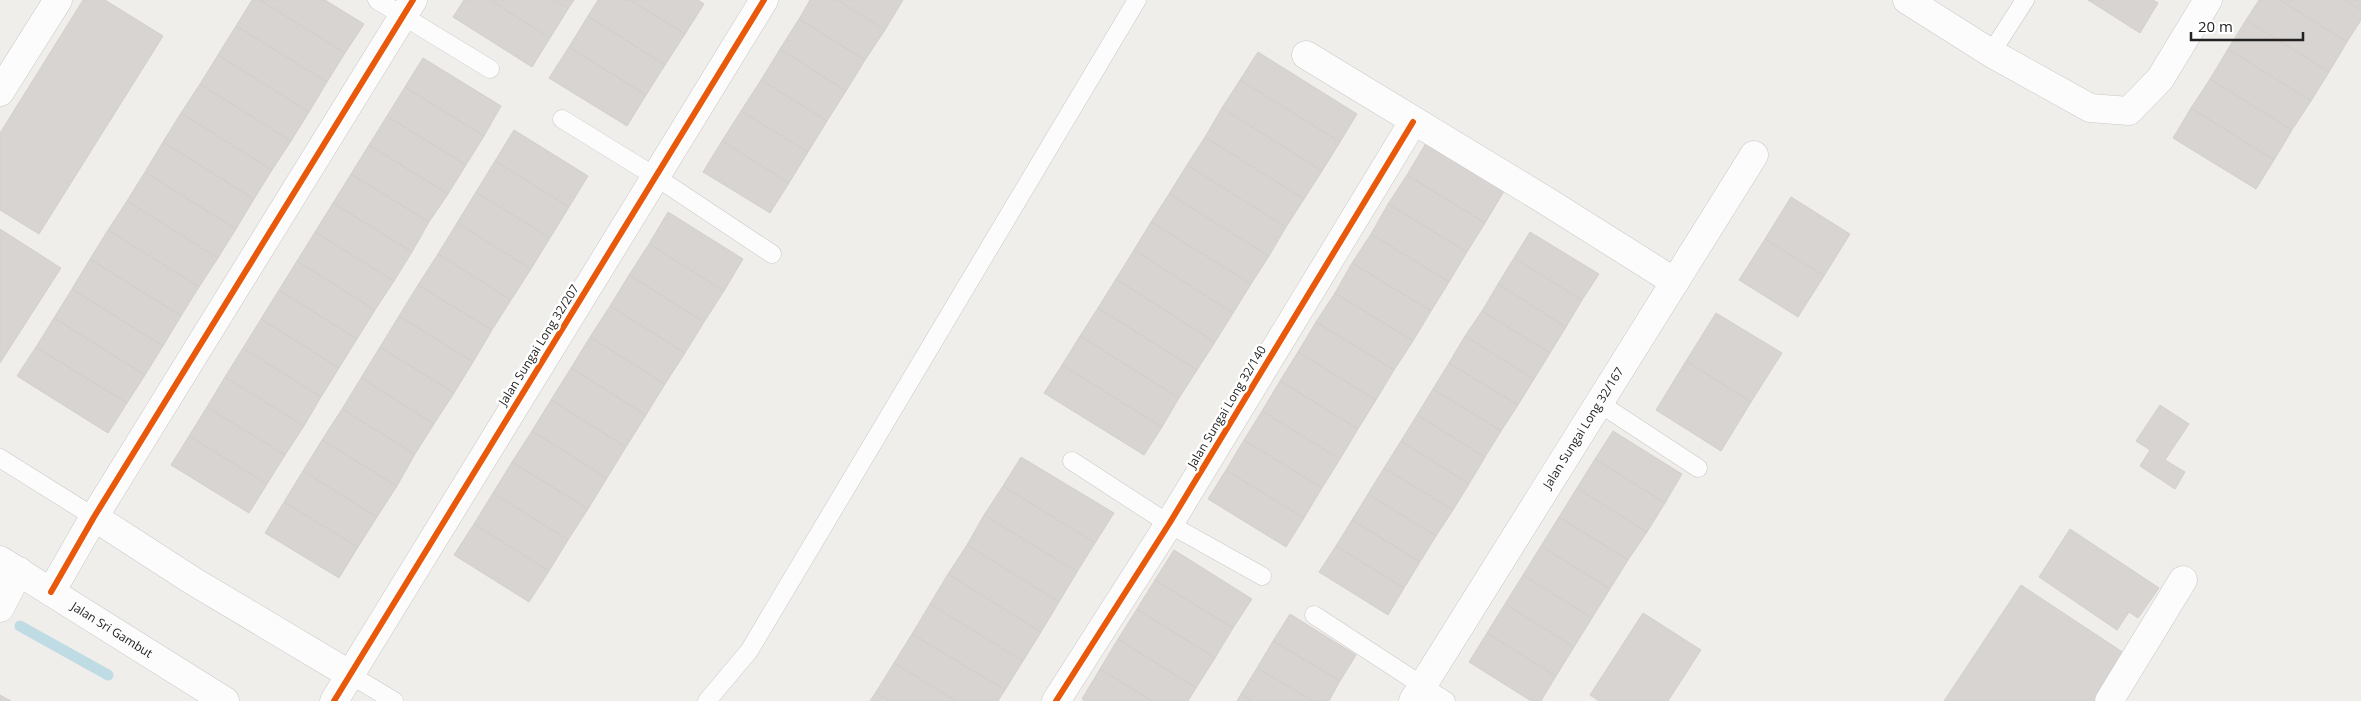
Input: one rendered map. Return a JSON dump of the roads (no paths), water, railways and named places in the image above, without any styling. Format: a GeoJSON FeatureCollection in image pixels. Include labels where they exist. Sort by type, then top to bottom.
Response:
{"type":"FeatureCollection","features":[{"type":"Feature","properties":{"kind":"street"},"geometry":{"type":"LineString","coordinates":[[0,92],[58,0]]}},
{"type":"Feature","properties":{"kind":"street","name":"Jalan Sungai Long 32/207"},"geometry":{"type":"LineString","coordinates":[[334,701],[764,0]]}},
{"type":"Feature","properties":{"kind":"street"},"geometry":{"type":"LineString","coordinates":[[1907,0],[1991,53],[2090,108],[2129,112],[2160,79],[2208,0]]}},
{"type":"Feature","properties":{"kind":"street"},"geometry":{"type":"LineString","coordinates":[[51,592],[94,517],[408,8]]}},
{"type":"Feature","properties":{"kind":"street"},"geometry":{"type":"LineString","coordinates":[[1306,55],[1548,202],[1674,282]]}},
{"type":"Feature","properties":{"kind":"street","name":"Jalan Sungai Long 32/140"},"geometry":{"type":"LineString","coordinates":[[1056,701],[1169,524],[1414,122]]}},
{"type":"Feature","properties":{"kind":"street","name":"Jalan Sungai Long 32/167"},"geometry":{"type":"LineString","coordinates":[[1418,694],[1754,155]]}},
{"type":"Feature","properties":{"kind":"street"},"geometry":{"type":"LineString","coordinates":[[94,517],[193,581],[349,674]]}},
{"type":"Feature","properties":{"kind":"street"},"geometry":{"type":"LineString","coordinates":[[0,608],[9,565]]}},
{"type":"Feature","properties":{"kind":"street","name":"Jalan Sri Gambut"},"geometry":{"type":"LineString","coordinates":[[9,565],[225,701]]}},
{"type":"Feature","properties":{"kind":"street"},"geometry":{"type":"LineString","coordinates":[[2108,701],[2183,580]]}},
{"type":"Feature","properties":{"kind":"lane"},"geometry":{"type":"LineString","coordinates":[[377,0],[408,8],[490,69]]}},
{"type":"Feature","properties":{"kind":"lane"},"geometry":{"type":"LineString","coordinates":[[707,701],[749,651],[1137,0]]}},
{"type":"Feature","properties":{"kind":"lane"},"geometry":{"type":"LineString","coordinates":[[1991,53],[2025,0]]}},
{"type":"Feature","properties":{"kind":"lane"},"geometry":{"type":"LineString","coordinates":[[562,119],[656,177],[772,254]]}},
{"type":"Feature","properties":{"kind":"lane"},"geometry":{"type":"LineString","coordinates":[[1599,404],[1698,468]]}},
{"type":"Feature","properties":{"kind":"lane"},"geometry":{"type":"LineString","coordinates":[[0,458],[94,517]]}},
{"type":"Feature","properties":{"kind":"lane"},"geometry":{"type":"LineString","coordinates":[[1072,460],[1169,524],[1262,576]]}},
{"type":"Feature","properties":{"kind":"lane"},"geometry":{"type":"LineString","coordinates":[[1314,615],[1418,694],[1446,701]]}},
{"type":"Feature","properties":{"kind":"lane"},"geometry":{"type":"LineString","coordinates":[[349,674],[394,701]]}},
{"type":"Feature","properties":{"kind":"waterway"},"geometry":{"type":"LineString","coordinates":[[20,626],[108,675]]}}]}
